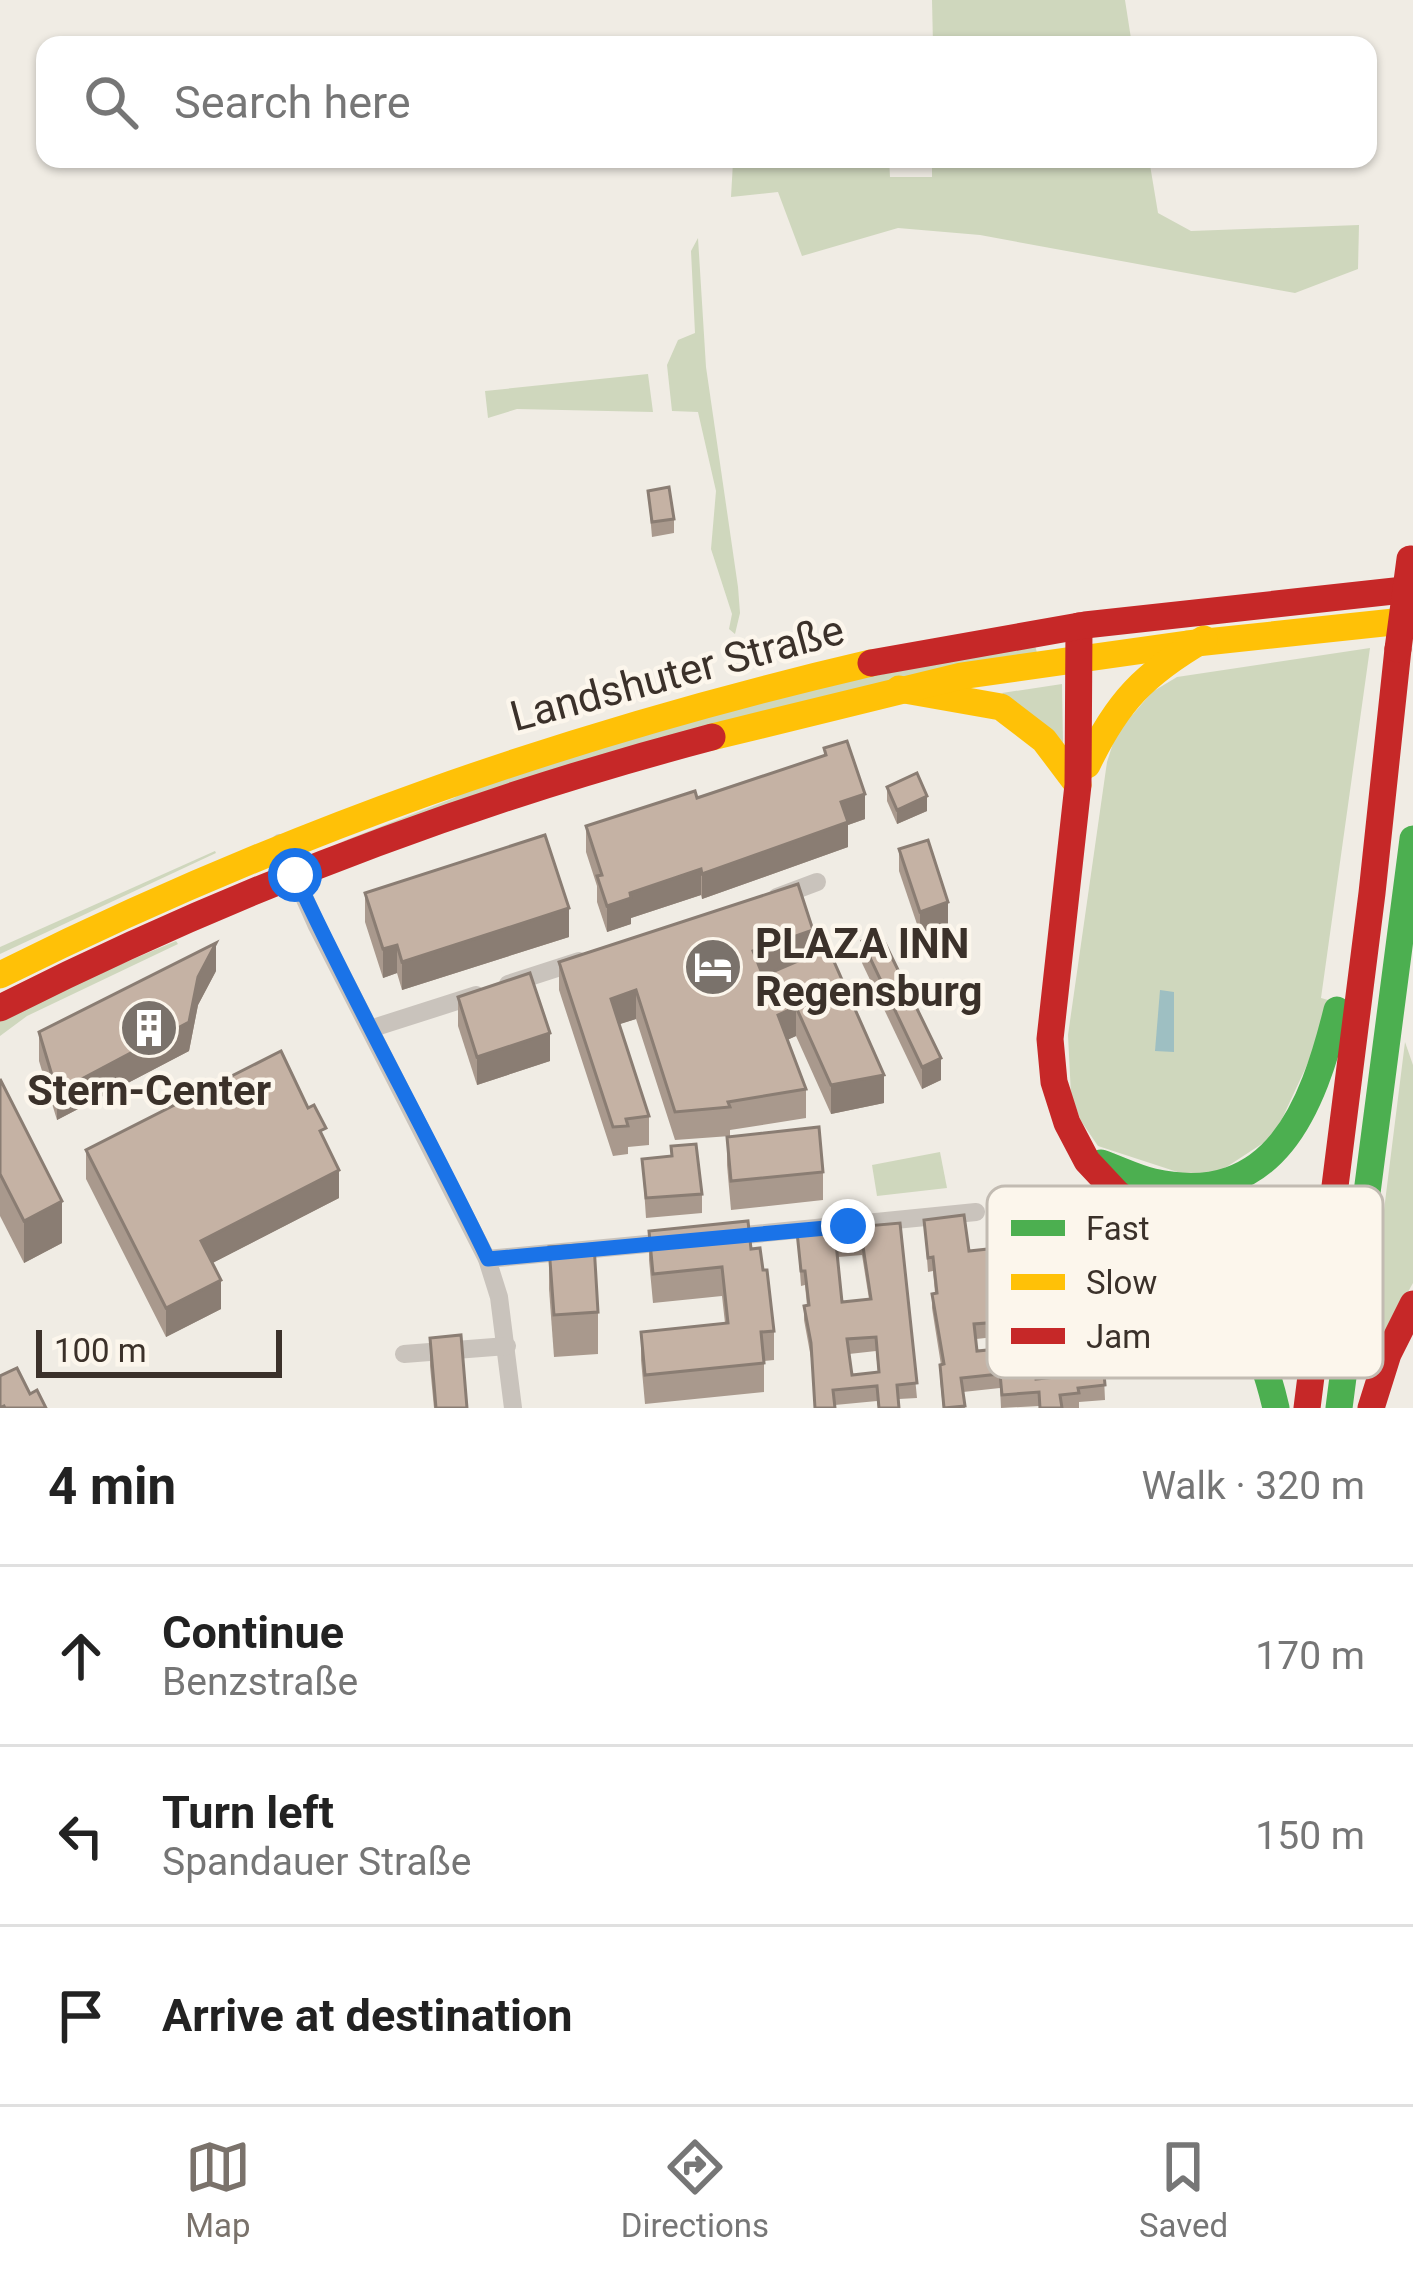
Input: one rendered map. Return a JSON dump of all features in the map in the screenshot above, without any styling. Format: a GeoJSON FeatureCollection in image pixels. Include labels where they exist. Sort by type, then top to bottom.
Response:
{"type":"FeatureCollection","features":[{"type":"Feature","properties":{"kind":"main road"},"geometry":{"type":"LineString","coordinates":[[1335,1186],[1412,550]]}},
{"type":"Feature","properties":{"kind":"main road","name":"Landshuter Straße"},"geometry":{"type":"LineString","coordinates":[[0,975],[280,843],[533,753],[746,693],[892,658],[1079,626],[1413,589]]}},
{"type":"Feature","properties":{"kind":"main road","name":"Landshuter Straße"},"geometry":{"type":"LineString","coordinates":[[0,1008],[79,967],[295,875],[538,786],[690,741],[899,689],[1080,658],[1204,639],[1413,620]]}},
{"type":"Feature","properties":{"kind":"main road"},"geometry":{"type":"LineString","coordinates":[[1079,626],[1078,785],[1050,1039],[1051,1073],[1057,1100],[1083,1154],[1110,1186]]}},
{"type":"Feature","properties":{"kind":"main road"},"geometry":{"type":"LineString","coordinates":[[1078,785],[1126,692],[1158,665],[1204,639]]}},
{"type":"Feature","properties":{"kind":"main road"},"geometry":{"type":"LineString","coordinates":[[899,689],[931,699],[987,701],[1006,709],[1034,726],[1078,785]]}},
{"type":"Feature","properties":{"kind":"main road"},"geometry":{"type":"LineString","coordinates":[[1368,1186],[1413,839]]}},
{"type":"Feature","properties":{"kind":"main road"},"geometry":{"type":"LineString","coordinates":[[1217,1186],[1252,1172],[1278,1150],[1300,1120],[1330,1044],[1352,931],[1372,893]]}},
{"type":"Feature","properties":{"kind":"main road"},"geometry":{"type":"LineString","coordinates":[[1413,965],[1413,990]]}},
{"type":"Feature","properties":{"kind":"main road"},"geometry":{"type":"LineString","coordinates":[[1083,1154],[1127,1175],[1169,1186]]}},
{"type":"Feature","properties":{"kind":"main road"},"geometry":{"type":"LineString","coordinates":[[1383,1370],[1413,1304]]}},
{"type":"Feature","properties":{"kind":"main road"},"geometry":{"type":"LineString","coordinates":[[1268,1378],[1276,1408]]}},
{"type":"Feature","properties":{"kind":"main road"},"geometry":{"type":"LineString","coordinates":[[1307,1408],[1311,1378]]}},
{"type":"Feature","properties":{"kind":"main road"},"geometry":{"type":"LineString","coordinates":[[1339,1408],[1343,1378]]}},
{"type":"Feature","properties":{"kind":"main road"},"geometry":{"type":"LineString","coordinates":[[1371,1408],[1380,1378]]}},
{"type":"Feature","properties":{"kind":"street"},"geometry":{"type":"LineString","coordinates":[[280,843],[317,926],[488,1259],[507,1346],[514,1408]]}},
{"type":"Feature","properties":{"kind":"street"},"geometry":{"type":"LineString","coordinates":[[760,903],[817,882]]}},
{"type":"Feature","properties":{"kind":"street"},"geometry":{"type":"LineString","coordinates":[[373,1028],[594,957]]}},
{"type":"Feature","properties":{"kind":"street"},"geometry":{"type":"LineString","coordinates":[[714,1238],[976,1212]]}},
{"type":"Feature","properties":{"kind":"street"},"geometry":{"type":"LineString","coordinates":[[488,1259],[692,1240]]}},
{"type":"Feature","properties":{"kind":"street"},"geometry":{"type":"LineString","coordinates":[[404,1354],[507,1346]]}},
{"type":"Feature","properties":{"kind":"green space"},"geometry":{"type":"Polygon","coordinates":[[[932,0],[1125,0],[1131,36],[933,36],[932,0]]]}},
{"type":"Feature","properties":{"kind":"green space"},"geometry":{"type":"Polygon","coordinates":[[[733,168],[890,168],[890,177],[932,177],[932,168],[1150,168],[1158,213],[1191,231],[1359,225],[1358,269],[1295,293],[980,235],[898,228],[802,256],[778,192],[731,197],[733,168]]]}},
{"type":"Feature","properties":{"kind":"green space"},"geometry":{"type":"Polygon","coordinates":[[[698,238],[706,367],[738,587],[740,613],[735,634],[729,629],[732,614],[711,549],[716,491],[698,412],[672,411],[667,365],[678,340],[695,333],[691,251],[698,238]]]}},
{"type":"Feature","properties":{"kind":"green space"},"geometry":{"type":"Polygon","coordinates":[[[648,374],[653,412],[517,409],[488,418],[485,391],[648,374]]]}},
{"type":"Feature","properties":{"kind":"green space"},"geometry":{"type":"Polygon","coordinates":[[[1035,645],[1037,653],[341,842],[470,788],[614,742],[816,687],[1035,645]]]}},
{"type":"Feature","properties":{"kind":"green space"},"geometry":{"type":"Polygon","coordinates":[[[1370,648],[1321,998],[1328,1000],[1319,1039],[1274,1136],[1205,1181],[1098,1146],[1071,1095],[1068,1035],[1107,762],[1116,734],[1152,692],[1177,677],[1370,648]]]}},
{"type":"Feature","properties":{"kind":"green space"},"geometry":{"type":"Polygon","coordinates":[[[1062,684],[1063,745],[1002,693],[1062,684]]]}},
{"type":"Feature","properties":{"kind":"green space"},"geometry":{"type":"Polygon","coordinates":[[[216,853],[0,954],[0,947],[216,853]]]}},
{"type":"Feature","properties":{"kind":"green space"},"geometry":{"type":"Polygon","coordinates":[[[178,944],[27,1016],[0,1036],[0,1015],[178,944]]]}},
{"type":"Feature","properties":{"kind":"green space"},"geometry":{"type":"Polygon","coordinates":[[[1405,1042],[1413,1065],[1413,1283],[1383,1336],[1383,1218],[1405,1042]]]}},
{"type":"Feature","properties":{"kind":"green space"},"geometry":{"type":"Polygon","coordinates":[[[940,1152],[947,1188],[877,1196],[872,1165],[940,1152]]]}},
{"type":"Feature","properties":{"kind":"water"},"geometry":{"type":"Polygon","coordinates":[[[1160,990],[1174,992],[1174,1052],[1155,1051],[1160,990]]]}},
{"type":"Feature","properties":{"kind":"building"},"geometry":{"type":"Polygon","coordinates":[[[669,487],[674,519],[652,522],[648,491],[669,487]]]}},
{"type":"Feature","properties":{"kind":"building"},"geometry":{"type":"Polygon","coordinates":[[[847,741],[865,794],[841,802],[848,822],[702,874],[701,869],[630,893],[631,898],[607,906],[586,826],[695,791],[697,798],[826,755],[824,748],[847,741]]]}},
{"type":"Feature","properties":{"kind":"building"},"geometry":{"type":"Polygon","coordinates":[[[917,773],[927,796],[897,810],[887,787],[917,773]]]}},
{"type":"Feature","properties":{"kind":"building"},"geometry":{"type":"Polygon","coordinates":[[[545,835],[569,908],[402,962],[397,945],[383,949],[365,893],[545,835]]]}},
{"type":"Feature","properties":{"kind":"building"},"geometry":{"type":"Polygon","coordinates":[[[928,840],[948,902],[920,912],[899,849],[928,840]]]}},
{"type":"Feature","properties":{"kind":"building"},"geometry":{"type":"Polygon","coordinates":[[[798,884],[813,930],[753,951],[763,976],[828,948],[884,1075],[831,1085],[796,1007],[778,1015],[806,1089],[728,1102],[730,1107],[675,1112],[636,990],[611,999],[649,1116],[626,1119],[628,1126],[613,1127],[559,962],[798,884]]]}},
{"type":"Feature","properties":{"kind":"building"},"geometry":{"type":"Polygon","coordinates":[[[880,933],[941,1058],[922,1067],[862,941],[880,933]]]}},
{"type":"Feature","properties":{"kind":"building"},"geometry":{"type":"Polygon","coordinates":[[[216,943],[198,977],[189,1022],[57,1092],[39,1032],[216,943]]]}},
{"type":"Feature","properties":{"kind":"building"},"geometry":{"type":"Polygon","coordinates":[[[530,973],[550,1033],[477,1057],[458,997],[530,973]]]}},
{"type":"Feature","properties":{"kind":"building"},"geometry":{"type":"Polygon","coordinates":[[[281,1051],[308,1108],[314,1105],[326,1128],[320,1131],[339,1170],[201,1241],[221,1280],[166,1308],[86,1150],[281,1051]]]}},
{"type":"Feature","properties":{"kind":"building"},"geometry":{"type":"Polygon","coordinates":[[[0,1079],[62,1201],[24,1221],[0,1174],[0,1079]]]}},
{"type":"Feature","properties":{"kind":"building"},"geometry":{"type":"Polygon","coordinates":[[[819,1127],[823,1172],[731,1181],[727,1137],[819,1127]]]}},
{"type":"Feature","properties":{"kind":"building"},"geometry":{"type":"Polygon","coordinates":[[[696,1144],[702,1194],[646,1198],[642,1159],[672,1156],[671,1146],[696,1144]]]}},
{"type":"Feature","properties":{"kind":"building"},"geometry":{"type":"Polygon","coordinates":[[[964,1215],[969,1251],[987,1249],[987,1323],[974,1324],[977,1351],[987,1350],[987,1375],[961,1378],[965,1406],[944,1408],[940,1365],[944,1364],[932,1294],[937,1293],[924,1220],[964,1215]]]}},
{"type":"Feature","properties":{"kind":"building"},"geometry":{"type":"Polygon","coordinates":[[[748,1221],[751,1249],[760,1248],[763,1270],[767,1270],[774,1331],[761,1332],[764,1363],[645,1375],[641,1332],[728,1323],[722,1267],[653,1274],[649,1231],[748,1221]]]}},
{"type":"Feature","properties":{"kind":"building"},"geometry":{"type":"Polygon","coordinates":[[[900,1223],[917,1383],[897,1385],[899,1408],[879,1408],[877,1386],[833,1390],[835,1408],[815,1408],[804,1306],[809,1305],[797,1232],[900,1223]],[[862,1240],[836,1243],[842,1302],[871,1299],[862,1240]],[[876,1337],[847,1339],[852,1375],[879,1372],[876,1337]]]}},
{"type":"Feature","properties":{"kind":"building"},"geometry":{"type":"Polygon","coordinates":[[[594,1244],[598,1312],[554,1315],[549,1247],[594,1244]]]}},
{"type":"Feature","properties":{"kind":"building"},"geometry":{"type":"Polygon","coordinates":[[[461,1335],[467,1408],[436,1408],[430,1338],[461,1335]]]}},
{"type":"Feature","properties":{"kind":"building"},"geometry":{"type":"Polygon","coordinates":[[[17,1368],[30,1394],[37,1390],[46,1408],[0,1408],[0,1376],[17,1368]]]}},
{"type":"Feature","properties":{"kind":"building"},"geometry":{"type":"Polygon","coordinates":[[[1000,1378],[1104,1378],[1105,1385],[1060,1395],[1062,1408],[1040,1408],[1039,1392],[1002,1395],[1000,1378]]]}},
{"type":"Feature","properties":{"kind":"traffic: fast"},"geometry":{"type":"LineString","coordinates":[[1368,1186],[1413,839]]}},
{"type":"Feature","properties":{"kind":"traffic: fast"},"geometry":{"type":"LineString","coordinates":[[1101,1163],[1153,1182],[1195,1186],[1230,1180],[1259,1165],[1300,1114],[1337,1010]]}},
{"type":"Feature","properties":{"kind":"traffic: fast"},"geometry":{"type":"LineString","coordinates":[[1267,1378],[1276,1408]]}},
{"type":"Feature","properties":{"kind":"traffic: fast"},"geometry":{"type":"LineString","coordinates":[[1339,1408],[1343,1378]]}},
{"type":"Feature","properties":{"kind":"traffic: slow"},"geometry":{"type":"LineString","coordinates":[[712,737],[961,676],[1187,644],[1413,620]]}},
{"type":"Feature","properties":{"kind":"traffic: slow"},"geometry":{"type":"LineString","coordinates":[[1087,765],[1134,692],[1204,639]]}},
{"type":"Feature","properties":{"kind":"traffic: slow"},"geometry":{"type":"LineString","coordinates":[[0,975],[212,877],[426,793],[644,722],[871,663]]}},
{"type":"Feature","properties":{"kind":"traffic: slow"},"geometry":{"type":"LineString","coordinates":[[899,689],[1001,707],[1044,740],[1078,785]]}},
{"type":"Feature","properties":{"kind":"traffic: jam"},"geometry":{"type":"LineString","coordinates":[[1398,649],[1410,559]]}},
{"type":"Feature","properties":{"kind":"traffic: jam"},"geometry":{"type":"LineString","coordinates":[[871,663],[1085,625],[1413,589]]}},
{"type":"Feature","properties":{"kind":"traffic: jam"},"geometry":{"type":"LineString","coordinates":[[1079,626],[1078,785],[1050,1039],[1054,1082],[1067,1123],[1087,1161],[1110,1186]]}},
{"type":"Feature","properties":{"kind":"traffic: jam"},"geometry":{"type":"LineString","coordinates":[[1335,1186],[1398,649]]}},
{"type":"Feature","properties":{"kind":"traffic: jam"},"geometry":{"type":"LineString","coordinates":[[0,1008],[173,926],[349,854],[529,791],[712,737]]}},
{"type":"Feature","properties":{"kind":"traffic: jam"},"geometry":{"type":"LineString","coordinates":[[1383,1370],[1413,1304]]}},
{"type":"Feature","properties":{"kind":"traffic: jam"},"geometry":{"type":"LineString","coordinates":[[1307,1408],[1311,1378]]}},
{"type":"Feature","properties":{"kind":"traffic: jam"},"geometry":{"type":"LineString","coordinates":[[1371,1408],[1380,1378]]}},
{"type":"Feature","properties":{"kind":"place","name":"PLAZA INN Regensburg"},"geometry":{"type":"Point","coordinates":[713,967]}},
{"type":"Feature","properties":{"kind":"place","name":"Stern-Center"},"geometry":{"type":"Point","coordinates":[149,1028]}},
{"type":"Feature","properties":{"kind":"route"},"geometry":{"type":"LineString","coordinates":[[295,875],[488,1259],[848,1226]]}}]}
